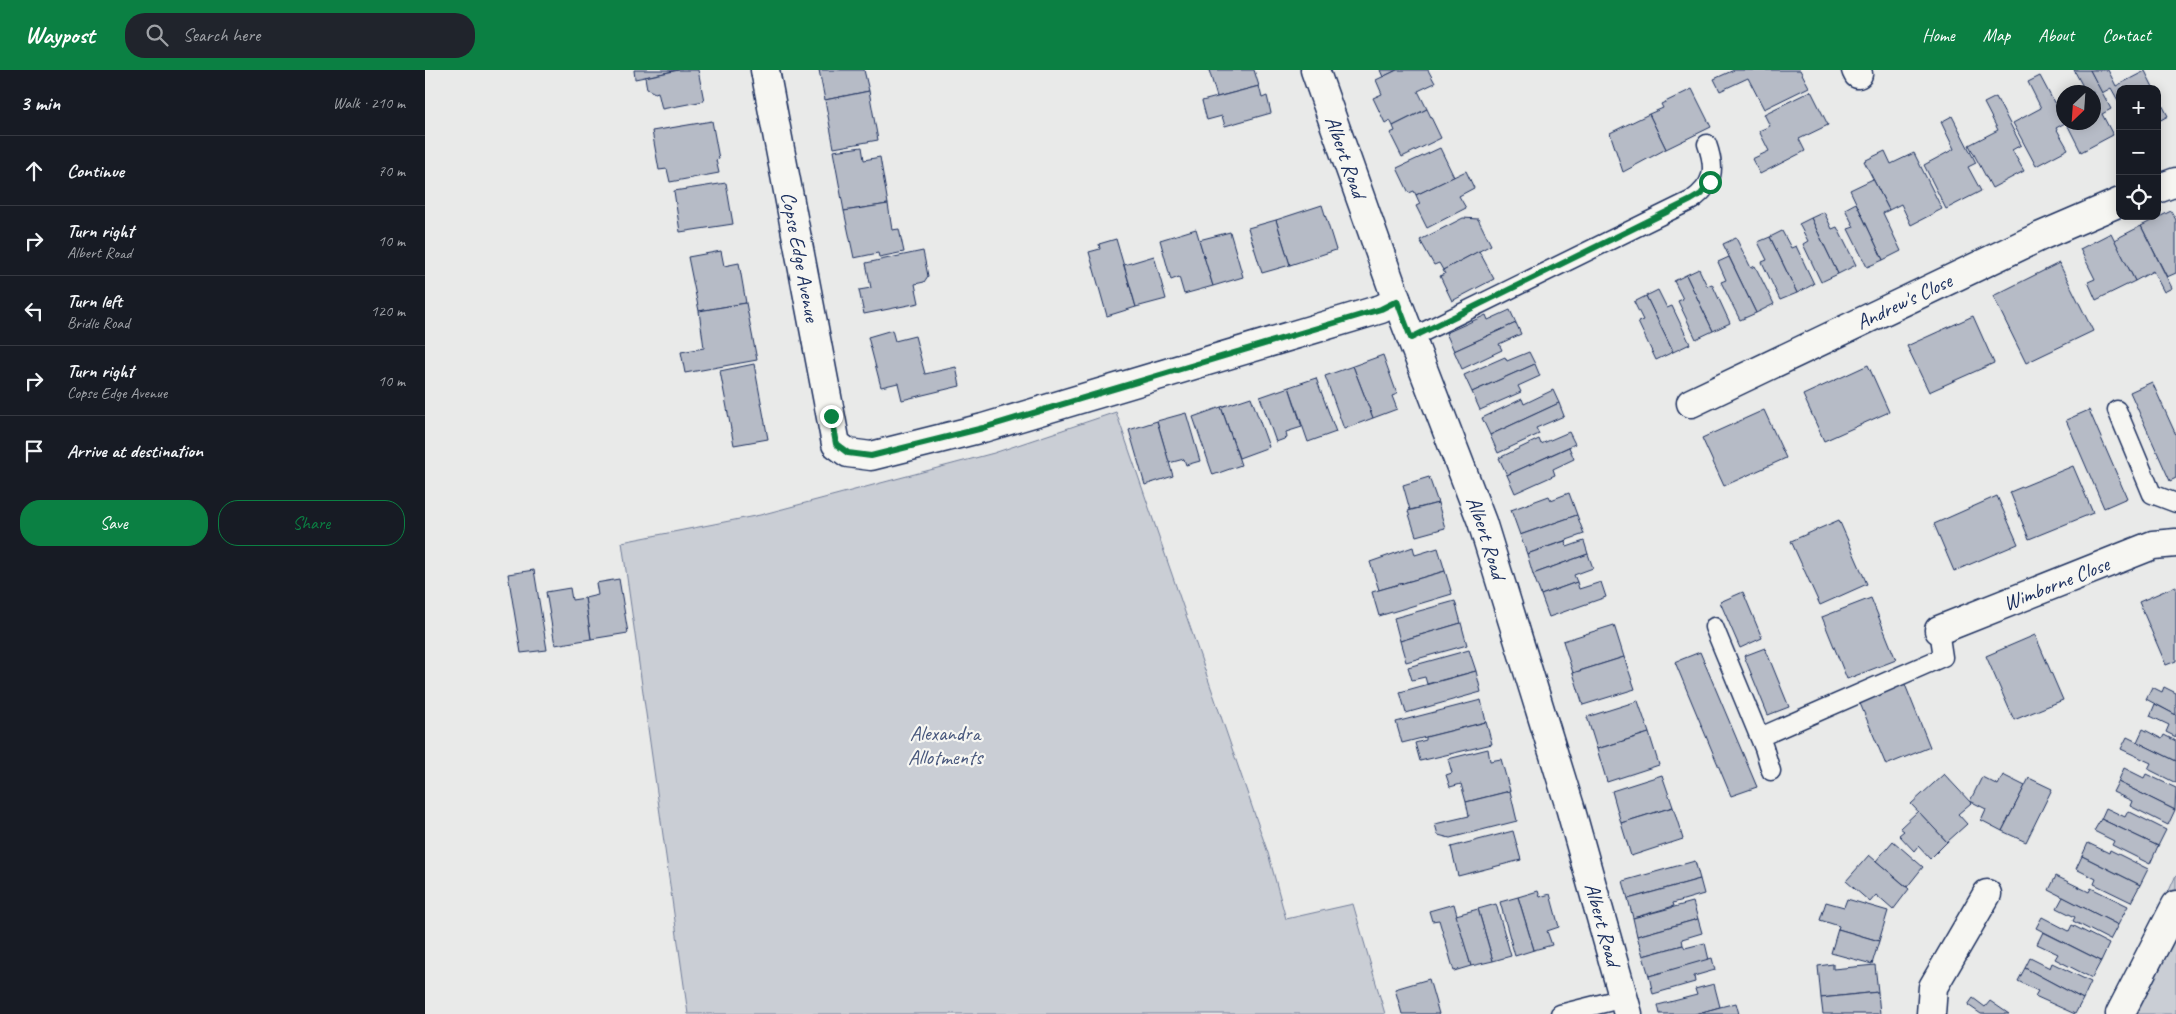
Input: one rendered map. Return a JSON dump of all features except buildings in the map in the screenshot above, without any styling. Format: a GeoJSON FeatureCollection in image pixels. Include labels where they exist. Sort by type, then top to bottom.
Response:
{"type":"FeatureCollection","features":[{"type":"Feature","properties":{"kind":"street","name":"Copse Edge Avenue"},"geometry":{"type":"LineString","coordinates":[[765,70],[836,444],[848,453],[871,456],[983,428],[1362,315],[1397,301]]}},
{"type":"Feature","properties":{"kind":"street","name":"Albert Road"},"geometry":{"type":"LineString","coordinates":[[1315,70],[1397,301],[1482,522],[1570,807],[1626,1006]]}},
{"type":"Feature","properties":{"kind":"street"},"geometry":{"type":"LineString","coordinates":[[2161,188],[2176,182]]}},
{"type":"Feature","properties":{"kind":"street","name":"Andrew's Close"},"geometry":{"type":"LineString","coordinates":[[1691,403],[2041,236],[2116,204]]}},
{"type":"Feature","properties":{"kind":"street","name":"Wimborne Close"},"geometry":{"type":"LineString","coordinates":[[1939,630],[2153,545],[2176,543]]}},
{"type":"Feature","properties":{"kind":"street"},"geometry":{"type":"LineString","coordinates":[[1931,1014],[1933,986],[1987,894]]}},
{"type":"Feature","properties":{"kind":"street"},"geometry":{"type":"LineString","coordinates":[[2120,1014],[2176,905]]}},
{"type":"Feature","properties":{"kind":"lane"},"geometry":{"type":"LineString","coordinates":[[1411,338],[1701,194],[1710,182],[1712,157],[1707,144]]}},
{"type":"Feature","properties":{"kind":"lane"},"geometry":{"type":"LineString","coordinates":[[2117,410],[2152,494],[2176,503]]}},
{"type":"Feature","properties":{"kind":"lane"},"geometry":{"type":"LineString","coordinates":[[1714,627],[1760,737],[1771,771]]}},
{"type":"Feature","properties":{"kind":"lane"},"geometry":{"type":"LineString","coordinates":[[1760,737],[1943,657],[1939,630]]}},
{"type":"Feature","properties":{"kind":"lane"},"geometry":{"type":"LineString","coordinates":[[1560,1014],[1626,1006]]}},
{"type":"Feature","properties":{"kind":"green space","name":"Alexandra Allotments"},"geometry":{"type":"Polygon","coordinates":[[[1116,412],[1268,853],[1286,919],[1353,904],[1385,1014],[688,1014],[622,542],[760,515],[994,453],[1116,412]]]}},
{"type":"Feature","properties":{"kind":"green space"},"geometry":{"type":"Polygon","coordinates":[[[2176,875],[2176,1014],[2114,1014],[2176,875]]]}},
{"type":"Feature","properties":{"kind":"route"},"geometry":{"type":"LineString","coordinates":[[831,416],[836,444],[848,453],[871,456],[983,428],[1123,387],[1381,309],[1397,301],[1411,338],[1691,200],[1701,194],[1710,182]]}}]}
